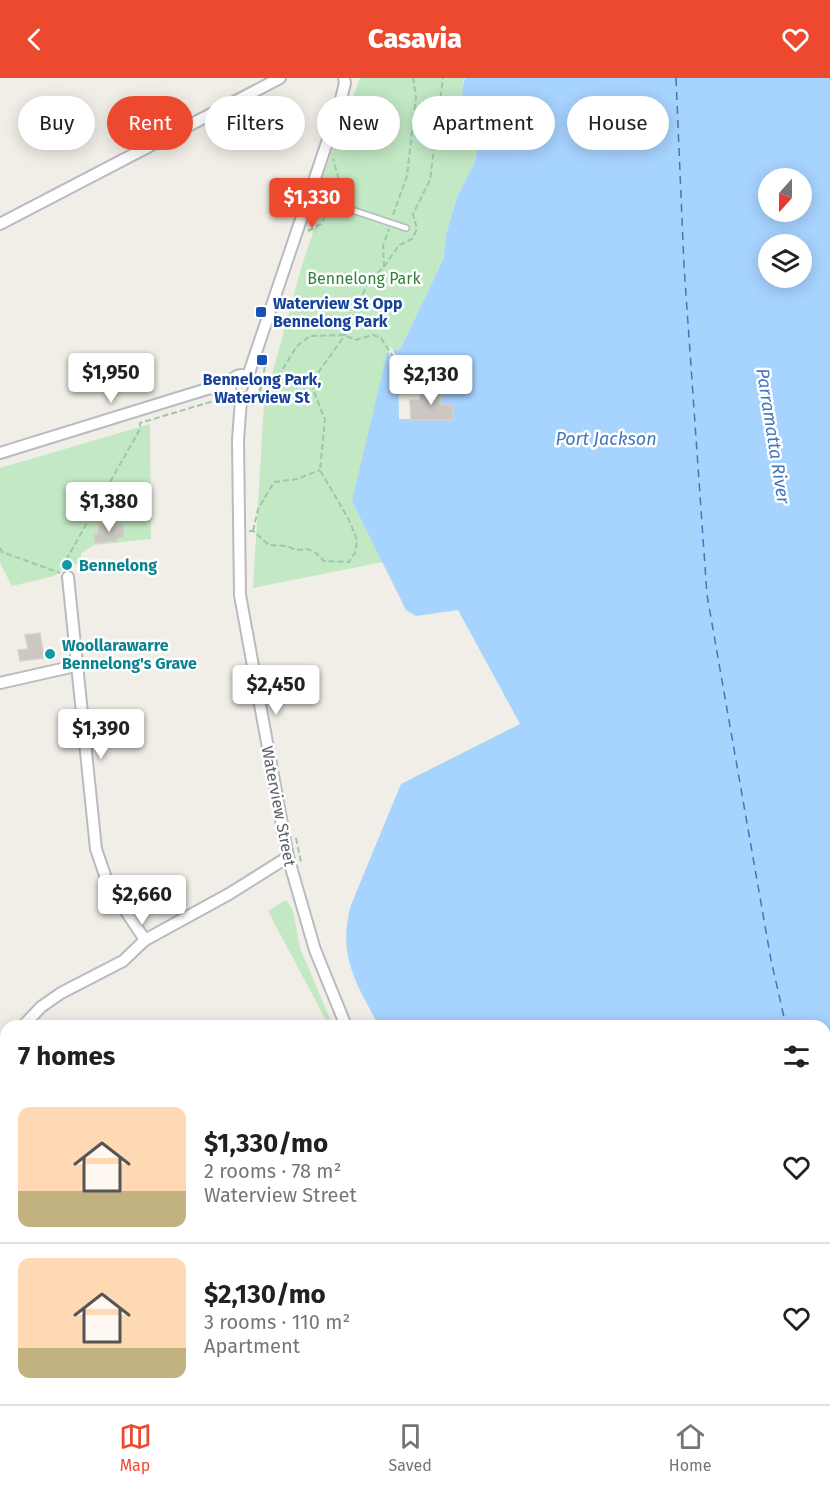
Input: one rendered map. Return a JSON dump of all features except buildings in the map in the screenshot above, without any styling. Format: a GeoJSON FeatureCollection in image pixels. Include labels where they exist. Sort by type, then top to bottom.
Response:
{"type":"FeatureCollection","features":[{"type":"Feature","properties":{"kind":"street"},"geometry":{"type":"LineString","coordinates":[[0,224],[280,78]]}},
{"type":"Feature","properties":{"kind":"street"},"geometry":{"type":"LineString","coordinates":[[248,376],[341,100],[344,78]]}},
{"type":"Feature","properties":{"kind":"street"},"geometry":{"type":"LineString","coordinates":[[0,453],[207,389],[230,385],[237,376],[248,376]]}},
{"type":"Feature","properties":{"kind":"street"},"geometry":{"type":"LineString","coordinates":[[230,385],[231,393],[244,406],[254,393],[255,385],[248,376]]}},
{"type":"Feature","properties":{"kind":"street","name":"Waterview Street"},"geometry":{"type":"LineString","coordinates":[[244,406],[238,440],[240,595],[288,857],[315,950],[344,1020]]}},
{"type":"Feature","properties":{"kind":"street"},"geometry":{"type":"LineString","coordinates":[[68,577],[75,666],[96,849],[108,884],[145,940]]}},
{"type":"Feature","properties":{"kind":"street"},"geometry":{"type":"LineString","coordinates":[[0,683],[75,666]]}},
{"type":"Feature","properties":{"kind":"street"},"geometry":{"type":"LineString","coordinates":[[29,1020],[41,1007],[61,993],[123,961],[145,940],[229,894],[288,857]]}},
{"type":"Feature","properties":{"kind":"lane"},"geometry":{"type":"LineString","coordinates":[[308,195],[406,228]]}},
{"type":"Feature","properties":{"kind":"path"},"geometry":{"type":"LineString","coordinates":[[384,267],[383,246],[393,223],[394,208],[407,176],[416,96],[413,78]]}},
{"type":"Feature","properties":{"kind":"path"},"geometry":{"type":"LineString","coordinates":[[240,531],[253,531],[269,545],[287,546],[296,550],[308,549],[324,561],[349,561],[355,553],[357,540],[320,470],[325,420],[316,402],[313,389],[315,376],[345,335],[369,280],[384,267],[399,245],[411,239],[417,229],[413,214],[430,180],[443,78]]}},
{"type":"Feature","properties":{"kind":"path"},"geometry":{"type":"LineString","coordinates":[[302,238],[307,231],[321,224],[331,203],[339,180],[333,156]]}},
{"type":"Feature","properties":{"kind":"path"},"geometry":{"type":"LineString","coordinates":[[262,385],[269,385],[279,375],[297,346],[310,336],[345,335],[355,340],[373,335],[381,338],[417,394]]}},
{"type":"Feature","properties":{"kind":"path"},"geometry":{"type":"LineString","coordinates":[[0,548],[2,552],[68,577],[66,560],[140,429],[140,423],[218,400],[244,406],[252,405],[262,385],[269,345]]}},
{"type":"Feature","properties":{"kind":"path"},"geometry":{"type":"LineString","coordinates":[[244,406],[252,405]]}},
{"type":"Feature","properties":{"kind":"path"},"geometry":{"type":"LineString","coordinates":[[253,531],[258,509],[274,482],[297,479],[320,470]]}},
{"type":"Feature","properties":{"kind":"path"},"geometry":{"type":"LineString","coordinates":[[296,837],[302,866]]}},
{"type":"Feature","properties":{"kind":"green space","name":"Bennelong Park"},"geometry":{"type":"Polygon","coordinates":[[[360,78],[464,78],[463,96],[412,96],[412,150],[477,150],[475,162],[457,197],[446,235],[444,256],[400,350],[352,501],[383,562],[253,588],[264,404],[302,265],[325,198],[322,178],[333,150],[400,150],[400,96],[353,96],[360,78]]]}},
{"type":"Feature","properties":{"kind":"green space"},"geometry":{"type":"Polygon","coordinates":[[[150,424],[151,539],[94,545],[81,553],[81,562],[63,569],[54,576],[12,586],[0,563],[0,468],[150,424]]]}},
{"type":"Feature","properties":{"kind":"green space"},"geometry":{"type":"Polygon","coordinates":[[[286,900],[293,911],[300,948],[330,1020],[326,1020],[268,911],[286,900]]]}},
{"type":"Feature","properties":{"kind":"water","name":"Port Jackson"},"geometry":{"type":"Polygon","coordinates":[[[465,78],[830,78],[830,1020],[376,1020],[356,982],[346,939],[351,905],[401,784],[520,724],[458,610],[416,616],[406,610],[352,501],[388,350],[400,350],[444,257],[446,235],[457,197],[475,162],[477,150],[555,150],[555,96],[463,96],[462,89],[465,78]]]}},
{"type":"Feature","properties":{"kind":"pier"},"geometry":{"type":"Polygon","coordinates":[[[391,347],[414,385],[430,385],[430,376],[438,376],[441,405],[453,405],[453,420],[399,419],[398,369],[386,348],[391,347]]]}},
{"type":"Feature","properties":{"kind":"ferry route"},"geometry":{"type":"LineString","coordinates":[[676,78],[684,266],[707,595],[771,960],[785,1020]]}},
{"type":"Feature","properties":{"kind":"place","name":"Waterview St Opp Bennelong Park"},"geometry":{"type":"Point","coordinates":[261,312]}},
{"type":"Feature","properties":{"kind":"place","name":"Bennelong Park, Waterview St"},"geometry":{"type":"Point","coordinates":[262,360]}},
{"type":"Feature","properties":{"kind":"place","name":"Bennelong"},"geometry":{"type":"Point","coordinates":[67,565]}},
{"type":"Feature","properties":{"kind":"place","name":"Woollarawarre Bennelong's Grave"},"geometry":{"type":"Point","coordinates":[50,654]}},
{"type":"Feature","properties":{"kind":"water label","name":"Parramatta River"},"geometry":{"type":"Point","coordinates":[773,436]}}]}
